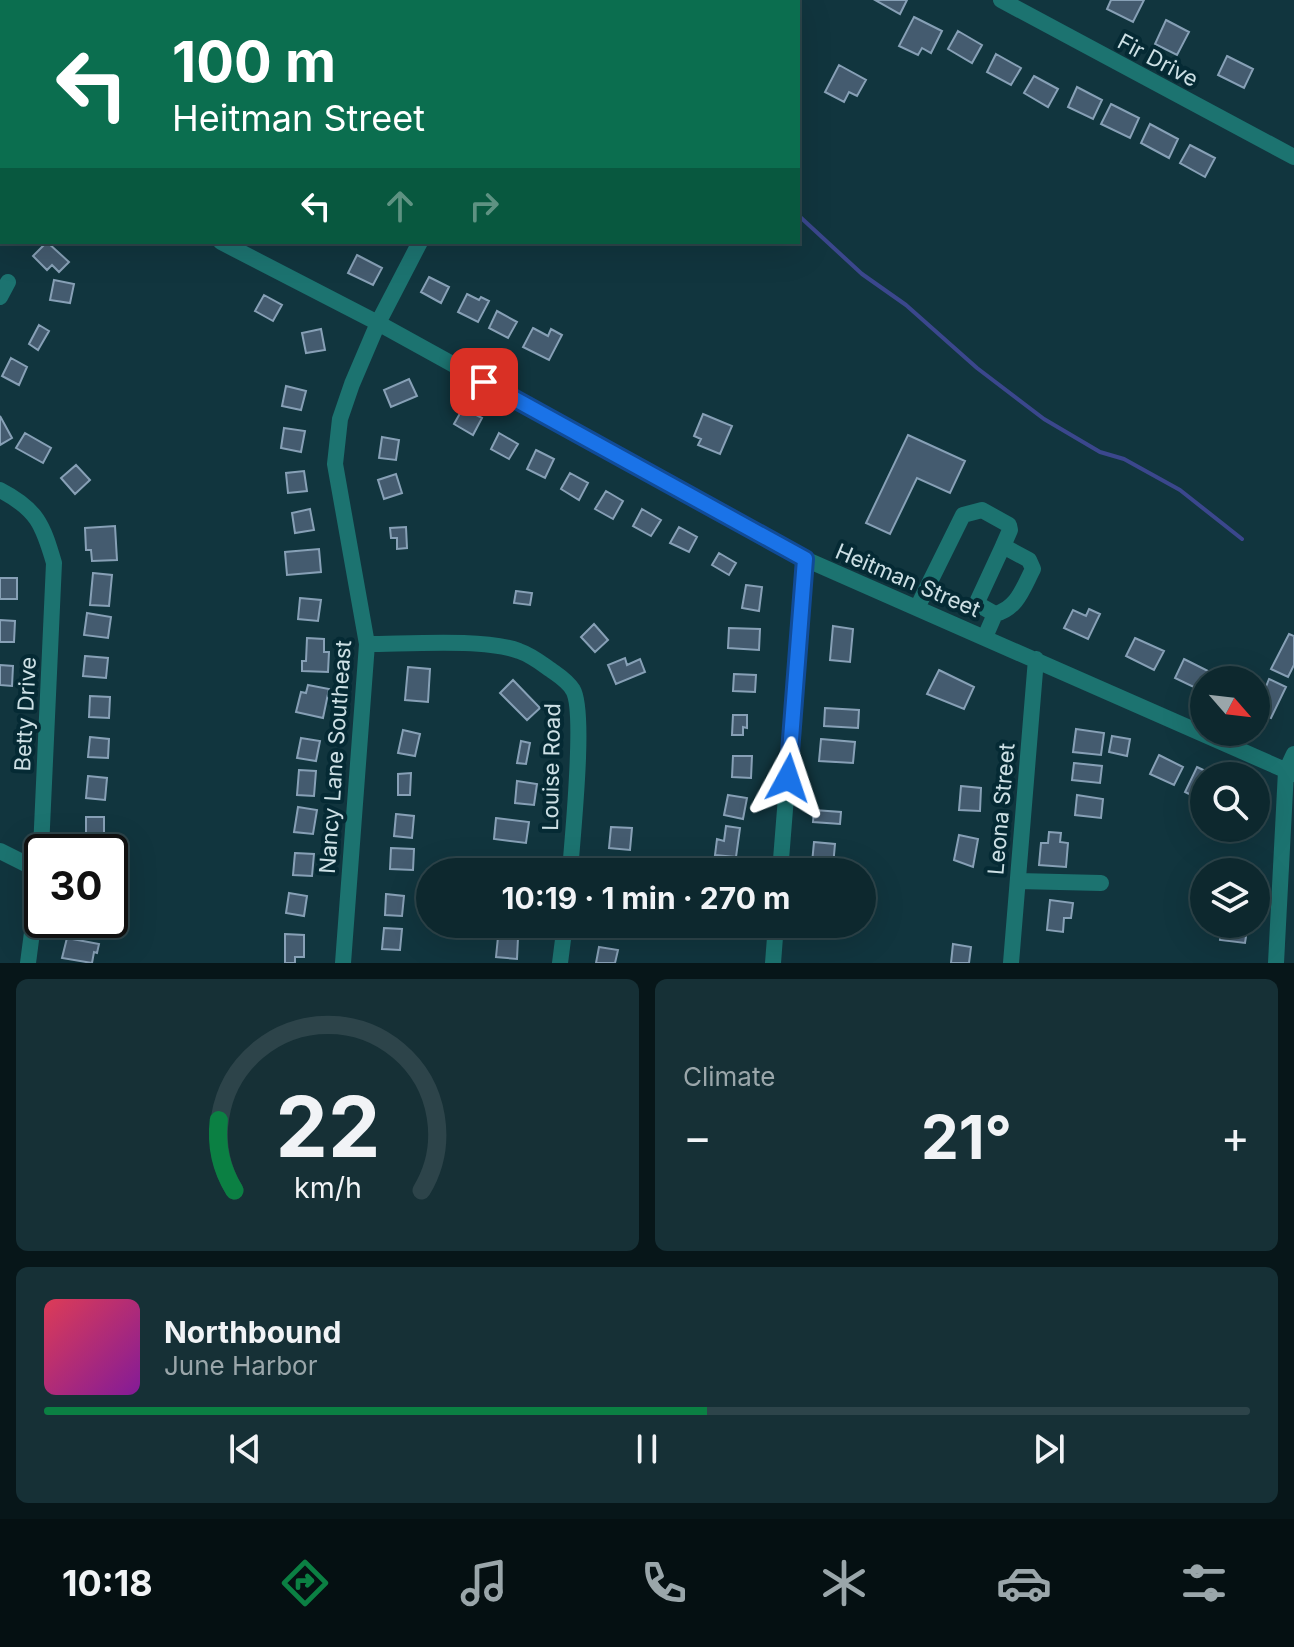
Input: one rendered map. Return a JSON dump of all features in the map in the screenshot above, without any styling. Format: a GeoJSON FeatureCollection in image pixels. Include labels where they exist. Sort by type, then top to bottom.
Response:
{"type":"FeatureCollection","features":[{"type":"Feature","properties":{"kind":"street","name":"Fir Drive"},"geometry":{"type":"LineString","coordinates":[[1001,0],[1294,157]]}},
{"type":"Feature","properties":{"kind":"street","name":"Heitman Street"},"geometry":{"type":"LineString","coordinates":[[225,244],[378,323],[805,559],[1290,772]]}},
{"type":"Feature","properties":{"kind":"street","name":"Nancy Lane Southeast"},"geometry":{"type":"LineString","coordinates":[[343,963],[367,644],[335,464],[340,419],[378,323],[419,244]]}},
{"type":"Feature","properties":{"kind":"street","name":"Betty Drive"},"geometry":{"type":"LineString","coordinates":[[0,490],[21,501],[44,528],[54,563],[42,834]]}},
{"type":"Feature","properties":{"kind":"street"},"geometry":{"type":"LineString","coordinates":[[917,608],[963,515],[982,510],[1009,525],[1010,530],[978,600],[979,605],[995,614],[1007,611],[1013,606],[1033,569],[1029,560],[1003,546]]}},
{"type":"Feature","properties":{"kind":"street"},"geometry":{"type":"LineString","coordinates":[[781,858],[805,559]]}},
{"type":"Feature","properties":{"kind":"street"},"geometry":{"type":"LineString","coordinates":[[985,637],[995,614]]}},
{"type":"Feature","properties":{"kind":"street","name":"Louise Road"},"geometry":{"type":"LineString","coordinates":[[367,644],[471,645],[518,650],[545,666],[573,690],[578,715],[578,749],[571,858]]}},
{"type":"Feature","properties":{"kind":"street","name":"Leona Street"},"geometry":{"type":"LineString","coordinates":[[1011,963],[1036,659]]}},
{"type":"Feature","properties":{"kind":"street"},"geometry":{"type":"LineString","coordinates":[[1276,963],[1290,772],[1294,754]]}},
{"type":"Feature","properties":{"kind":"street"},"geometry":{"type":"LineString","coordinates":[[0,851],[24,863]]}},
{"type":"Feature","properties":{"kind":"street"},"geometry":{"type":"LineString","coordinates":[[1018,881],[1101,883]]}},
{"type":"Feature","properties":{"kind":"street","name":"Betty Drive"},"geometry":{"type":"LineString","coordinates":[[28,963],[31,938]]}},
{"type":"Feature","properties":{"kind":"street"},"geometry":{"type":"LineString","coordinates":[[560,963],[563,938]]}},
{"type":"Feature","properties":{"kind":"street"},"geometry":{"type":"LineString","coordinates":[[773,963],[775,938]]}},
{"type":"Feature","properties":{"kind":"building"},"geometry":{"type":"Polygon","coordinates":[[[875,0],[907,0],[900,14],[875,0]]]}},
{"type":"Feature","properties":{"kind":"building"},"geometry":{"type":"Polygon","coordinates":[[[1111,0],[1144,0],[1133,22],[1107,9],[1111,0]]]}},
{"type":"Feature","properties":{"kind":"building"},"geometry":{"type":"Polygon","coordinates":[[[914,17],[942,31],[931,53],[922,48],[918,55],[899,46],[914,17]]]}},
{"type":"Feature","properties":{"kind":"building"},"geometry":{"type":"Polygon","coordinates":[[[1166,20],[1189,32],[1177,55],[1155,44],[1166,20]]]}},
{"type":"Feature","properties":{"kind":"building"},"geometry":{"type":"Polygon","coordinates":[[[958,31],[982,45],[972,63],[948,49],[958,31]]]}},
{"type":"Feature","properties":{"kind":"building"},"geometry":{"type":"Polygon","coordinates":[[[996,54],[1021,68],[1011,85],[987,72],[996,54]]]}},
{"type":"Feature","properties":{"kind":"building"},"geometry":{"type":"Polygon","coordinates":[[[1227,56],[1253,69],[1244,88],[1218,75],[1227,56]]]}},
{"type":"Feature","properties":{"kind":"building"},"geometry":{"type":"Polygon","coordinates":[[[839,65],[866,80],[857,96],[849,92],[844,102],[825,92],[839,65]]]}},
{"type":"Feature","properties":{"kind":"building"},"geometry":{"type":"Polygon","coordinates":[[[1034,76],[1058,89],[1048,107],[1024,93],[1034,76]]]}},
{"type":"Feature","properties":{"kind":"building"},"geometry":{"type":"Polygon","coordinates":[[[1077,87],[1102,100],[1093,119],[1068,107],[1077,87]]]}},
{"type":"Feature","properties":{"kind":"building"},"geometry":{"type":"Polygon","coordinates":[[[1111,104],[1139,118],[1130,138],[1101,124],[1111,104]]]}},
{"type":"Feature","properties":{"kind":"building"},"geometry":{"type":"Polygon","coordinates":[[[1150,124],[1178,139],[1169,158],[1141,143],[1150,124]]]}},
{"type":"Feature","properties":{"kind":"building"},"geometry":{"type":"Polygon","coordinates":[[[1190,145],[1215,158],[1205,177],[1180,163],[1190,145]]]}},
{"type":"Feature","properties":{"kind":"building"},"geometry":{"type":"Polygon","coordinates":[[[45,244],[49,244],[69,262],[59,272],[52,265],[47,270],[33,256],[45,244]]]}},
{"type":"Feature","properties":{"kind":"building"},"geometry":{"type":"Polygon","coordinates":[[[357,255],[382,268],[373,285],[348,273],[357,255]]]}},
{"type":"Feature","properties":{"kind":"building"},"geometry":{"type":"Polygon","coordinates":[[[429,277],[449,287],[441,303],[421,292],[429,277]]]}},
{"type":"Feature","properties":{"kind":"building"},"geometry":{"type":"Polygon","coordinates":[[[54,280],[74,284],[70,303],[50,300],[54,280]]]}},
{"type":"Feature","properties":{"kind":"building"},"geometry":{"type":"Polygon","coordinates":[[[467,294],[489,301],[478,322],[458,312],[467,294]]]}},
{"type":"Feature","properties":{"kind":"building"},"geometry":{"type":"Polygon","coordinates":[[[264,295],[282,305],[273,321],[255,311],[264,295]]]}},
{"type":"Feature","properties":{"kind":"building"},"geometry":{"type":"Polygon","coordinates":[[[497,311],[517,322],[508,338],[489,328],[497,311]]]}},
{"type":"Feature","properties":{"kind":"building"},"geometry":{"type":"Polygon","coordinates":[[[39,325],[49,331],[38,350],[29,344],[39,325]]]}},
{"type":"Feature","properties":{"kind":"building"},"geometry":{"type":"Polygon","coordinates":[[[533,328],[548,336],[551,329],[562,335],[549,360],[523,347],[533,328]]]}},
{"type":"Feature","properties":{"kind":"building"},"geometry":{"type":"Polygon","coordinates":[[[321,329],[325,350],[306,353],[302,333],[321,329]]]}},
{"type":"Feature","properties":{"kind":"building"},"geometry":{"type":"Polygon","coordinates":[[[11,358],[27,367],[19,385],[2,376],[11,358]]]}},
{"type":"Feature","properties":{"kind":"building"},"geometry":{"type":"Polygon","coordinates":[[[409,379],[417,396],[391,407],[384,390],[409,379]]]}},
{"type":"Feature","properties":{"kind":"building"},"geometry":{"type":"Polygon","coordinates":[[[286,386],[306,391],[301,410],[282,406],[286,386]]]}},
{"type":"Feature","properties":{"kind":"building"},"geometry":{"type":"Polygon","coordinates":[[[463,408],[482,418],[473,435],[454,424],[463,408]]]}},
{"type":"Feature","properties":{"kind":"building"},"geometry":{"type":"Polygon","coordinates":[[[703,414],[732,426],[720,454],[698,445],[701,439],[694,436],[703,414]]]}},
{"type":"Feature","properties":{"kind":"building"},"geometry":{"type":"Polygon","coordinates":[[[0,416],[12,438],[0,445],[0,416]]]}},
{"type":"Feature","properties":{"kind":"building"},"geometry":{"type":"Polygon","coordinates":[[[284,428],[305,431],[301,452],[281,448],[284,428]]]}},
{"type":"Feature","properties":{"kind":"building"},"geometry":{"type":"Polygon","coordinates":[[[25,433],[51,448],[43,463],[16,448],[25,433]]]}},
{"type":"Feature","properties":{"kind":"building"},"geometry":{"type":"Polygon","coordinates":[[[499,433],[518,444],[509,459],[491,449],[499,433]]]}},
{"type":"Feature","properties":{"kind":"building"},"geometry":{"type":"Polygon","coordinates":[[[908,435],[965,461],[950,493],[917,478],[890,534],[866,523],[908,435]]]}},
{"type":"Feature","properties":{"kind":"building"},"geometry":{"type":"Polygon","coordinates":[[[382,437],[399,440],[396,460],[379,458],[382,437]]]}},
{"type":"Feature","properties":{"kind":"building"},"geometry":{"type":"Polygon","coordinates":[[[536,450],[554,459],[545,478],[527,469],[536,450]]]}},
{"type":"Feature","properties":{"kind":"building"},"geometry":{"type":"Polygon","coordinates":[[[76,465],[90,480],[75,494],[61,478],[76,465]]]}},
{"type":"Feature","properties":{"kind":"building"},"geometry":{"type":"Polygon","coordinates":[[[304,471],[307,491],[288,493],[286,473],[304,471]]]}},
{"type":"Feature","properties":{"kind":"building"},"geometry":{"type":"Polygon","coordinates":[[[570,473],[588,483],[579,500],[561,489],[570,473]]]}},
{"type":"Feature","properties":{"kind":"building"},"geometry":{"type":"Polygon","coordinates":[[[396,474],[402,493],[384,499],[378,480],[396,474]]]}},
{"type":"Feature","properties":{"kind":"building"},"geometry":{"type":"Polygon","coordinates":[[[606,491],[623,501],[613,519],[595,509],[606,491]]]}},
{"type":"Feature","properties":{"kind":"building"},"geometry":{"type":"Polygon","coordinates":[[[310,509],[314,530],[295,533],[292,513],[310,509]]]}},
{"type":"Feature","properties":{"kind":"building"},"geometry":{"type":"Polygon","coordinates":[[[642,509],[661,520],[651,536],[633,526],[642,509]]]}},
{"type":"Feature","properties":{"kind":"building"},"geometry":{"type":"Polygon","coordinates":[[[115,526],[117,560],[92,561],[91,550],[86,550],[85,528],[115,526]]]}},
{"type":"Feature","properties":{"kind":"building"},"geometry":{"type":"Polygon","coordinates":[[[406,527],[407,548],[397,549],[397,538],[391,538],[390,528],[406,527]]]}},
{"type":"Feature","properties":{"kind":"building"},"geometry":{"type":"Polygon","coordinates":[[[679,527],[697,537],[689,552],[670,543],[679,527]]]}},
{"type":"Feature","properties":{"kind":"building"},"geometry":{"type":"Polygon","coordinates":[[[319,549],[321,572],[287,575],[285,552],[319,549]]]}},
{"type":"Feature","properties":{"kind":"building"},"geometry":{"type":"Polygon","coordinates":[[[719,553],[736,563],[729,575],[712,565],[719,553]]]}},
{"type":"Feature","properties":{"kind":"building"},"geometry":{"type":"Polygon","coordinates":[[[93,573],[112,575],[109,606],[90,605],[93,573]]]}},
{"type":"Feature","properties":{"kind":"building"},"geometry":{"type":"Polygon","coordinates":[[[0,578],[17,578],[17,599],[0,599],[0,578]]]}},
{"type":"Feature","properties":{"kind":"building"},"geometry":{"type":"Polygon","coordinates":[[[746,585],[762,587],[759,611],[742,608],[746,585]]]}},
{"type":"Feature","properties":{"kind":"building"},"geometry":{"type":"Polygon","coordinates":[[[516,591],[532,593],[530,605],[514,603],[516,591]]]}},
{"type":"Feature","properties":{"kind":"building"},"geometry":{"type":"Polygon","coordinates":[[[300,598],[321,600],[318,621],[298,619],[300,598]]]}},
{"type":"Feature","properties":{"kind":"building"},"geometry":{"type":"Polygon","coordinates":[[[1089,609],[1100,614],[1088,639],[1064,628],[1073,610],[1086,616],[1089,609]]]}},
{"type":"Feature","properties":{"kind":"building"},"geometry":{"type":"Polygon","coordinates":[[[87,613],[111,617],[108,638],[84,635],[87,613]]]}},
{"type":"Feature","properties":{"kind":"building"},"geometry":{"type":"Polygon","coordinates":[[[0,620],[15,621],[14,642],[0,642],[0,620]]]}},
{"type":"Feature","properties":{"kind":"building"},"geometry":{"type":"Polygon","coordinates":[[[594,624],[608,640],[595,652],[581,637],[594,624]]]}},
{"type":"Feature","properties":{"kind":"building"},"geometry":{"type":"Polygon","coordinates":[[[833,626],[853,629],[850,662],[830,660],[833,626]]]}},
{"type":"Feature","properties":{"kind":"building"},"geometry":{"type":"Polygon","coordinates":[[[729,628],[760,629],[759,650],[728,648],[729,628]]]}},
{"type":"Feature","properties":{"kind":"building"},"geometry":{"type":"Polygon","coordinates":[[[1289,634],[1294,636],[1294,665],[1288,677],[1271,669],[1289,634]]]}},
{"type":"Feature","properties":{"kind":"building"},"geometry":{"type":"Polygon","coordinates":[[[307,638],[324,639],[324,652],[329,652],[328,672],[302,671],[302,661],[306,661],[307,638]]]}},
{"type":"Feature","properties":{"kind":"building"},"geometry":{"type":"Polygon","coordinates":[[[1135,638],[1164,651],[1154,670],[1126,656],[1135,638]]]}},
{"type":"Feature","properties":{"kind":"building"},"geometry":{"type":"Polygon","coordinates":[[[85,656],[108,658],[106,678],[83,676],[85,656]]]}},
{"type":"Feature","properties":{"kind":"building"},"geometry":{"type":"Polygon","coordinates":[[[625,658],[627,665],[640,659],[645,672],[616,684],[608,665],[625,658]]]}},
{"type":"Feature","properties":{"kind":"building"},"geometry":{"type":"Polygon","coordinates":[[[1184,659],[1198,666],[1190,666],[1190,685],[1175,678],[1184,659]]]}},
{"type":"Feature","properties":{"kind":"building"},"geometry":{"type":"Polygon","coordinates":[[[0,665],[13,666],[12,686],[0,685],[0,665]]]}},
{"type":"Feature","properties":{"kind":"building"},"geometry":{"type":"Polygon","coordinates":[[[408,667],[430,669],[428,702],[405,700],[408,667]]]}},
{"type":"Feature","properties":{"kind":"building"},"geometry":{"type":"Polygon","coordinates":[[[939,670],[974,687],[964,709],[927,694],[939,670]]]}},
{"type":"Feature","properties":{"kind":"building"},"geometry":{"type":"Polygon","coordinates":[[[734,674],[756,675],[755,692],[733,691],[734,674]]]}},
{"type":"Feature","properties":{"kind":"building"},"geometry":{"type":"Polygon","coordinates":[[[1270,679],[1286,687],[1270,718],[1270,679]]]}},
{"type":"Feature","properties":{"kind":"building"},"geometry":{"type":"Polygon","coordinates":[[[513,680],[540,708],[527,720],[500,693],[513,680]]]}},
{"type":"Feature","properties":{"kind":"building"},"geometry":{"type":"Polygon","coordinates":[[[308,685],[329,689],[323,718],[296,712],[301,692],[306,693],[308,685]]]}},
{"type":"Feature","properties":{"kind":"building"},"geometry":{"type":"Polygon","coordinates":[[[90,696],[110,697],[109,718],[89,717],[90,696]]]}},
{"type":"Feature","properties":{"kind":"building"},"geometry":{"type":"Polygon","coordinates":[[[825,708],[859,710],[858,728],[824,726],[825,708]]]}},
{"type":"Feature","properties":{"kind":"building"},"geometry":{"type":"Polygon","coordinates":[[[733,715],[747,715],[747,728],[743,727],[743,735],[732,735],[733,715]]]}},
{"type":"Feature","properties":{"kind":"building"},"geometry":{"type":"Polygon","coordinates":[[[1076,729],[1104,733],[1101,755],[1073,752],[1076,729]]]}},
{"type":"Feature","properties":{"kind":"building"},"geometry":{"type":"Polygon","coordinates":[[[403,730],[420,734],[415,756],[398,753],[403,730]]]}},
{"type":"Feature","properties":{"kind":"building"},"geometry":{"type":"Polygon","coordinates":[[[1112,736],[1130,739],[1127,756],[1109,752],[1112,736]]]}},
{"type":"Feature","properties":{"kind":"building"},"geometry":{"type":"Polygon","coordinates":[[[90,737],[109,739],[108,758],[88,757],[90,737]]]}},
{"type":"Feature","properties":{"kind":"building"},"geometry":{"type":"Polygon","coordinates":[[[301,738],[320,741],[316,761],[297,758],[301,738]]]}},
{"type":"Feature","properties":{"kind":"building"},"geometry":{"type":"Polygon","coordinates":[[[821,739],[855,742],[853,763],[819,761],[821,739]]]}},
{"type":"Feature","properties":{"kind":"building"},"geometry":{"type":"Polygon","coordinates":[[[521,741],[530,743],[526,764],[517,763],[521,741]]]}},
{"type":"Feature","properties":{"kind":"building"},"geometry":{"type":"Polygon","coordinates":[[[1159,755],[1183,767],[1174,785],[1150,774],[1159,755]]]}},
{"type":"Feature","properties":{"kind":"building"},"geometry":{"type":"Polygon","coordinates":[[[733,756],[752,756],[751,778],[732,777],[733,756]]]}},
{"type":"Feature","properties":{"kind":"building"},"geometry":{"type":"Polygon","coordinates":[[[1074,763],[1102,766],[1100,783],[1072,780],[1074,763]]]}},
{"type":"Feature","properties":{"kind":"building"},"geometry":{"type":"Polygon","coordinates":[[[299,770],[316,771],[314,796],[297,795],[299,770]]]}},
{"type":"Feature","properties":{"kind":"building"},"geometry":{"type":"Polygon","coordinates":[[[411,773],[410,795],[398,795],[398,774],[411,773]]]}},
{"type":"Feature","properties":{"kind":"building"},"geometry":{"type":"Polygon","coordinates":[[[88,776],[107,778],[105,800],[86,798],[88,776]]]}},
{"type":"Feature","properties":{"kind":"building"},"geometry":{"type":"Polygon","coordinates":[[[517,781],[537,784],[534,805],[515,803],[517,781]]]}},
{"type":"Feature","properties":{"kind":"building"},"geometry":{"type":"Polygon","coordinates":[[[961,786],[981,788],[980,811],[959,810],[961,786]]]}},
{"type":"Feature","properties":{"kind":"building"},"geometry":{"type":"Polygon","coordinates":[[[728,795],[747,798],[743,819],[724,815],[728,795]]]}},
{"type":"Feature","properties":{"kind":"building"},"geometry":{"type":"Polygon","coordinates":[[[1077,795],[1103,799],[1101,818],[1075,815],[1077,795]]]}},
{"type":"Feature","properties":{"kind":"building"},"geometry":{"type":"Polygon","coordinates":[[[298,807],[317,810],[313,834],[294,832],[298,807]]]}},
{"type":"Feature","properties":{"kind":"building"},"geometry":{"type":"Polygon","coordinates":[[[814,810],[841,812],[840,824],[813,822],[814,810]]]}},
{"type":"Feature","properties":{"kind":"building"},"geometry":{"type":"Polygon","coordinates":[[[396,814],[414,816],[412,838],[394,836],[396,814]]]}},
{"type":"Feature","properties":{"kind":"building"},"geometry":{"type":"Polygon","coordinates":[[[86,817],[104,817],[104,834],[86,834],[86,817]]]}},
{"type":"Feature","properties":{"kind":"building"},"geometry":{"type":"Polygon","coordinates":[[[496,818],[529,822],[526,843],[494,839],[496,818]]]}},
{"type":"Feature","properties":{"kind":"building"},"geometry":{"type":"Polygon","coordinates":[[[726,826],[740,828],[736,857],[715,855],[717,839],[724,841],[726,826]]]}},
{"type":"Feature","properties":{"kind":"building"},"geometry":{"type":"Polygon","coordinates":[[[611,827],[632,828],[630,850],[609,848],[611,827]]]}},
{"type":"Feature","properties":{"kind":"building"},"geometry":{"type":"Polygon","coordinates":[[[1049,832],[1061,833],[1060,842],[1068,843],[1066,867],[1039,865],[1041,843],[1048,843],[1049,832]]]}},
{"type":"Feature","properties":{"kind":"building"},"geometry":{"type":"Polygon","coordinates":[[[959,835],[978,839],[973,867],[954,860],[959,835]]]}},
{"type":"Feature","properties":{"kind":"building"},"geometry":{"type":"Polygon","coordinates":[[[814,842],[835,844],[834,858],[812,858],[814,842]]]}},
{"type":"Feature","properties":{"kind":"building"},"geometry":{"type":"Polygon","coordinates":[[[391,848],[414,849],[413,870],[390,869],[391,848]]]}},
{"type":"Feature","properties":{"kind":"building"},"geometry":{"type":"Polygon","coordinates":[[[295,853],[314,854],[312,876],[293,875],[295,853]]]}},
{"type":"Feature","properties":{"kind":"building"},"geometry":{"type":"Polygon","coordinates":[[[289,893],[307,896],[304,916],[286,913],[289,893]]]}},
{"type":"Feature","properties":{"kind":"building"},"geometry":{"type":"Polygon","coordinates":[[[386,894],[404,896],[402,916],[385,915],[386,894]]]}},
{"type":"Feature","properties":{"kind":"building"},"geometry":{"type":"Polygon","coordinates":[[[1050,900],[1073,903],[1071,918],[1064,918],[1063,932],[1047,930],[1050,900]]]}},
{"type":"Feature","properties":{"kind":"building"},"geometry":{"type":"Polygon","coordinates":[[[384,928],[402,929],[400,950],[382,949],[384,928]]]}},
{"type":"Feature","properties":{"kind":"building"},"geometry":{"type":"Polygon","coordinates":[[[285,934],[304,935],[304,957],[295,957],[295,963],[285,963],[285,934]]]}},
{"type":"Feature","properties":{"kind":"building"},"geometry":{"type":"Polygon","coordinates":[[[67,938],[99,944],[92,963],[62,958],[67,938]]]}},
{"type":"Feature","properties":{"kind":"building"},"geometry":{"type":"Polygon","coordinates":[[[498,938],[518,938],[517,959],[496,957],[498,938]]]}},
{"type":"Feature","properties":{"kind":"building"},"geometry":{"type":"Polygon","coordinates":[[[1220,938],[1246,938],[1245,943],[1220,938]]]}},
{"type":"Feature","properties":{"kind":"building"},"geometry":{"type":"Polygon","coordinates":[[[953,944],[971,947],[969,963],[951,963],[953,944]]]}},
{"type":"Feature","properties":{"kind":"building"},"geometry":{"type":"Polygon","coordinates":[[[599,947],[618,950],[615,963],[596,963],[599,947]]]}},
{"type":"Feature","properties":{"kind":"waterway"},"geometry":{"type":"LineString","coordinates":[[800,217],[862,274],[906,305],[977,368],[1044,419],[1100,452],[1124,459],[1180,490],[1242,539]]}},
{"type":"Feature","properties":{"kind":"route"},"geometry":{"type":"LineString","coordinates":[[484,382],[805,559],[788,778]]}}]}
